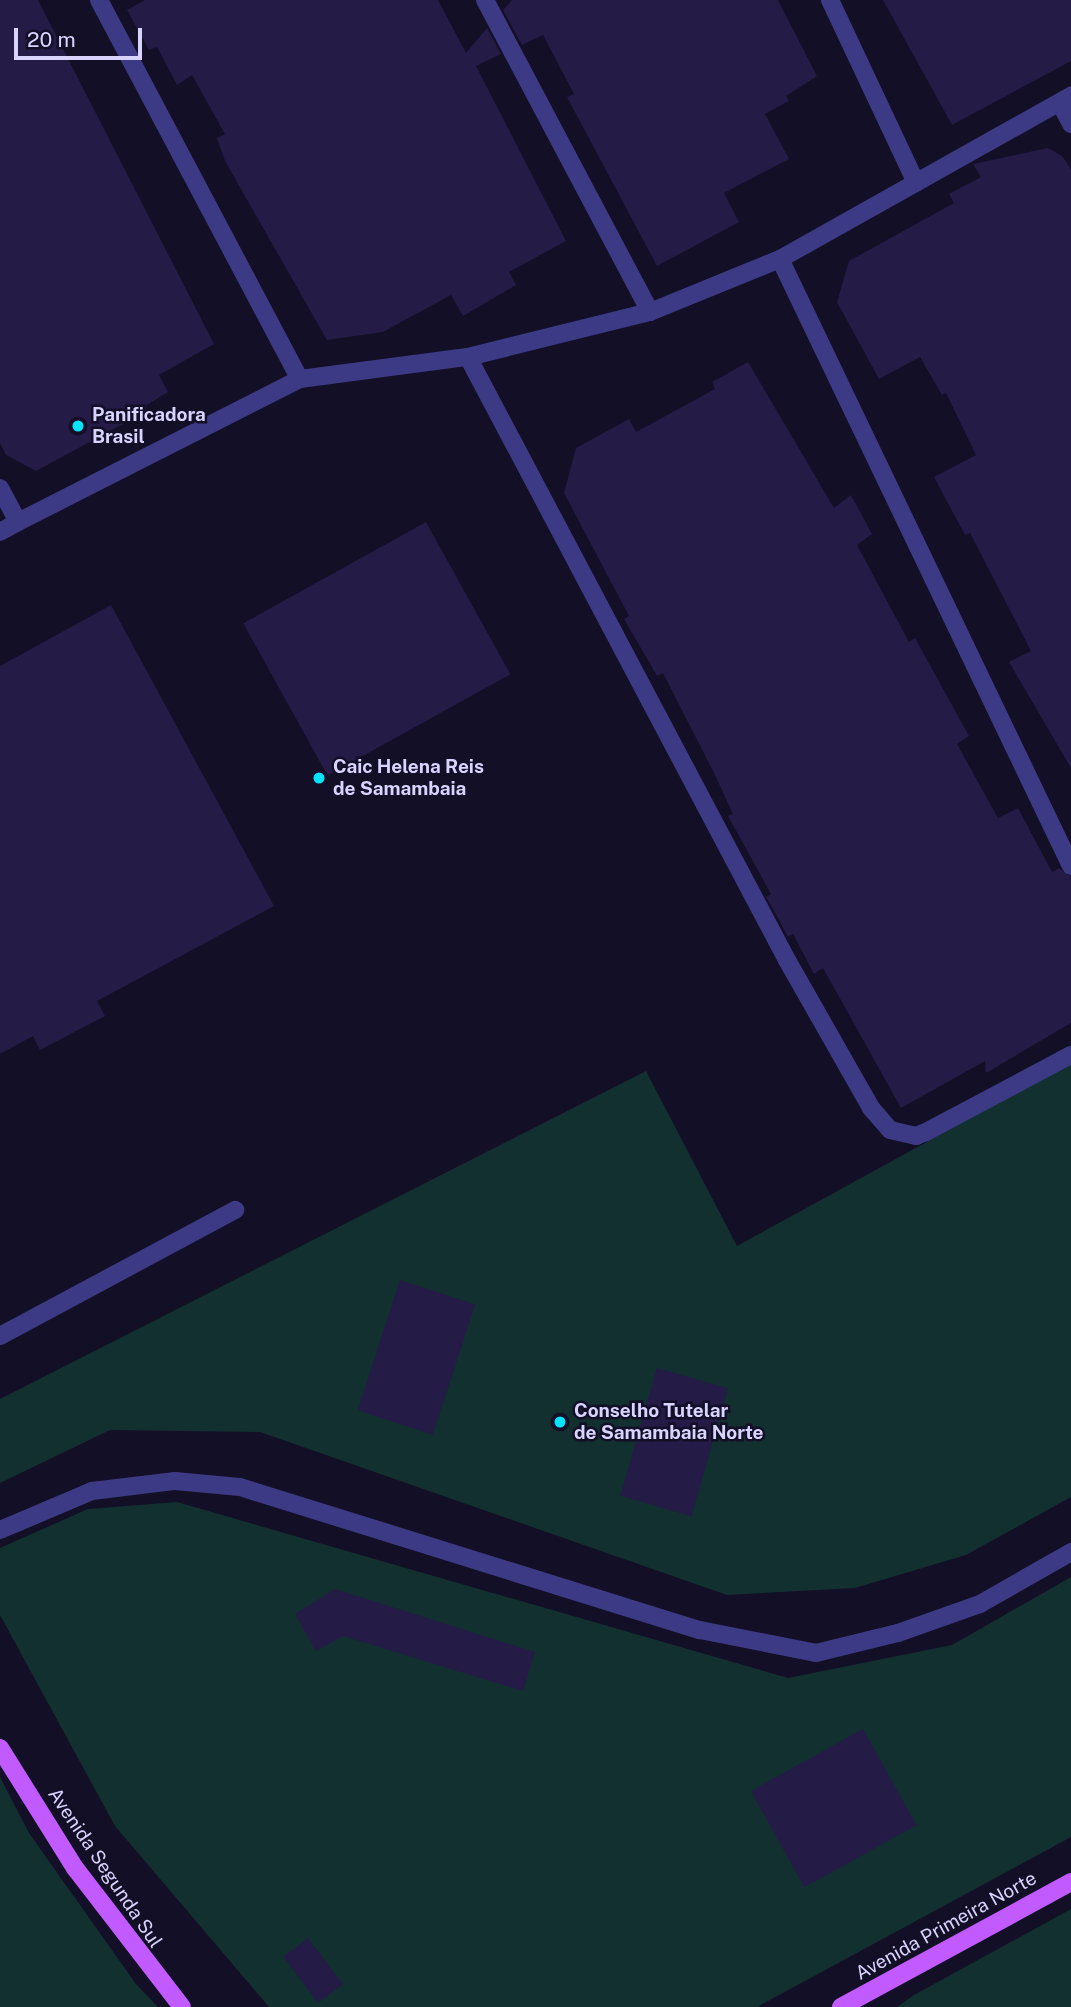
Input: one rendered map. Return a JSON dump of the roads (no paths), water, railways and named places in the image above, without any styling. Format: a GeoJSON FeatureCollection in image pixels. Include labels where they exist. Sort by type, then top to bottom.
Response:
{"type":"FeatureCollection","features":[{"type":"Feature","properties":{"kind":"main road","name":"Avenida Segunda Sul"},"geometry":{"type":"LineString","coordinates":[[0,1748],[75,1868],[182,2007]]}},
{"type":"Feature","properties":{"kind":"main road","name":"Avenida Primeira Norte"},"geometry":{"type":"LineString","coordinates":[[841,2007],[1071,1882]]}},
{"type":"Feature","properties":{"kind":"street"},"geometry":{"type":"LineString","coordinates":[[99,0],[300,379]]}},
{"type":"Feature","properties":{"kind":"street"},"geometry":{"type":"LineString","coordinates":[[485,0],[650,312]]}},
{"type":"Feature","properties":{"kind":"street"},"geometry":{"type":"LineString","coordinates":[[830,0],[916,183]]}},
{"type":"Feature","properties":{"kind":"street"},"geometry":{"type":"LineString","coordinates":[[0,532],[300,379],[468,357],[650,312],[780,259],[1065,99],[1071,124]]}},
{"type":"Feature","properties":{"kind":"street"},"geometry":{"type":"LineString","coordinates":[[780,259],[1071,866]]}},
{"type":"Feature","properties":{"kind":"street"},"geometry":{"type":"LineString","coordinates":[[468,357],[787,960],[872,1108],[890,1130],[916,1136],[926,1132],[1071,1055]]}},
{"type":"Feature","properties":{"kind":"street"},"geometry":{"type":"LineString","coordinates":[[0,488],[18,522]]}},
{"type":"Feature","properties":{"kind":"street"},"geometry":{"type":"LineString","coordinates":[[0,1336],[235,1210]]}},
{"type":"Feature","properties":{"kind":"street"},"geometry":{"type":"LineString","coordinates":[[0,1530],[92,1491],[175,1480],[240,1487],[700,1630],[816,1653],[898,1633],[980,1605],[1071,1552]]}},
{"type":"Feature","properties":{"kind":"place","name":"Panificadora Brasil"},"geometry":{"type":"Point","coordinates":[78,426]}},
{"type":"Feature","properties":{"kind":"place","name":"Caic Helena Reis de Samambaia"},"geometry":{"type":"Point","coordinates":[319,778]}},
{"type":"Feature","properties":{"kind":"place","name":"Conselho Tutelar de Samambaia Norte"},"geometry":{"type":"Point","coordinates":[560,1422]}}]}
